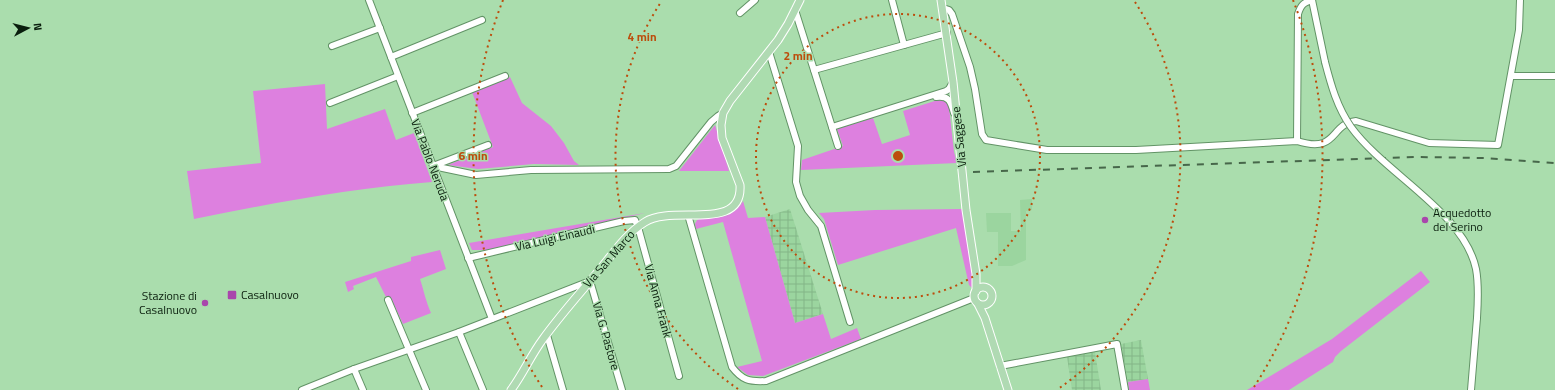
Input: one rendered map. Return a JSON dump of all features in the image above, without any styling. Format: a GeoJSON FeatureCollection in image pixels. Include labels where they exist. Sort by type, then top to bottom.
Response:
{"type":"FeatureCollection","features":[{"type":"Feature","properties":{"kind":"main road"},"geometry":{"type":"LineString","coordinates":[[723,113],[769,52],[788,24],[800,0]]}},
{"type":"Feature","properties":{"kind":"main road","name":"Via Saggese"},"geometry":{"type":"LineString","coordinates":[[941,0],[953,82],[966,210],[976,274],[976,297]]}},
{"type":"Feature","properties":{"kind":"main road","name":"Via San Marco"},"geometry":{"type":"LineString","coordinates":[[515,388],[546,335],[620,244],[638,227],[651,218],[667,215],[721,213],[733,207],[738,201],[740,185],[722,138],[721,125],[723,113]]}},
{"type":"Feature","properties":{"kind":"main road"},"geometry":{"type":"LineString","coordinates":[[976,274],[989,289],[992,297],[988,304],[986,318]]}},
{"type":"Feature","properties":{"kind":"main road"},"geometry":{"type":"LineString","coordinates":[[976,297],[984,287],[989,289]]}},
{"type":"Feature","properties":{"kind":"main road"},"geometry":{"type":"LineString","coordinates":[[976,297],[983,306],[988,304]]}},
{"type":"Feature","properties":{"kind":"main road"},"geometry":{"type":"LineString","coordinates":[[976,297],[986,318],[1008,390]]}},
{"type":"Feature","properties":{"kind":"street","name":"Via Pablo Neruda"},"geometry":{"type":"LineString","coordinates":[[369,0],[492,319]]}},
{"type":"Feature","properties":{"kind":"street"},"geometry":{"type":"LineString","coordinates":[[740,13],[755,0]]}},
{"type":"Feature","properties":{"kind":"street"},"geometry":{"type":"LineString","coordinates":[[892,0],[904,45]]}},
{"type":"Feature","properties":{"kind":"street"},"geometry":{"type":"LineString","coordinates":[[1297,141],[1298,14],[1300,6],[1305,2],[1312,0],[1325,62],[1335,99],[1341,111],[1352,128],[1369,148],[1446,218],[1462,236],[1470,253],[1476,268],[1478,292],[1471,390]]}},
{"type":"Feature","properties":{"kind":"street"},"geometry":{"type":"LineString","coordinates":[[943,8],[949,10],[952,14],[958,32],[975,89],[982,134],[986,140],[1047,150],[1136,150],[1297,141],[1306,144],[1325,143],[1331,139],[1343,126],[1349,122],[1356,121],[1429,143],[1498,144],[1519,30],[1520,0]]}},
{"type":"Feature","properties":{"kind":"street"},"geometry":{"type":"LineString","coordinates":[[795,10],[838,146]]}},
{"type":"Feature","properties":{"kind":"street"},"geometry":{"type":"LineString","coordinates":[[391,57],[482,20]]}},
{"type":"Feature","properties":{"kind":"street"},"geometry":{"type":"LineString","coordinates":[[332,46],[380,28]]}},
{"type":"Feature","properties":{"kind":"street"},"geometry":{"type":"LineString","coordinates":[[814,70],[947,33]]}},
{"type":"Feature","properties":{"kind":"street"},"geometry":{"type":"LineString","coordinates":[[769,52],[798,146],[796,182],[800,196],[808,210],[821,226],[850,322]]}},
{"type":"Feature","properties":{"kind":"street"},"geometry":{"type":"LineString","coordinates":[[330,103],[398,76]]}},
{"type":"Feature","properties":{"kind":"street"},"geometry":{"type":"LineString","coordinates":[[412,113],[505,76]]}},
{"type":"Feature","properties":{"kind":"street"},"geometry":{"type":"LineString","coordinates":[[1511,76],[1555,76]]}},
{"type":"Feature","properties":{"kind":"street"},"geometry":{"type":"LineString","coordinates":[[832,127],[946,91],[953,82]]}},
{"type":"Feature","properties":{"kind":"street"},"geometry":{"type":"LineString","coordinates":[[926,98],[943,97],[951,102],[957,140],[962,159]]}},
{"type":"Feature","properties":{"kind":"street"},"geometry":{"type":"LineString","coordinates":[[433,166],[476,174],[531,170],[669,169],[676,166],[711,122],[723,113]]}},
{"type":"Feature","properties":{"kind":"street"},"geometry":{"type":"LineString","coordinates":[[433,166],[488,145]]}},
{"type":"Feature","properties":{"kind":"street"},"geometry":{"type":"LineString","coordinates":[[688,215],[732,367],[739,376],[749,381],[766,381],[976,297]]}},
{"type":"Feature","properties":{"kind":"street","name":"Via Luigi Einaudi"},"geometry":{"type":"LineString","coordinates":[[468,258],[624,221],[635,220],[638,227]]}},
{"type":"Feature","properties":{"kind":"street","name":"Via Anna Frank"},"geometry":{"type":"LineString","coordinates":[[638,227],[679,376]]}},
{"type":"Feature","properties":{"kind":"street"},"geometry":{"type":"LineString","coordinates":[[302,390],[354,369],[459,332],[590,281]]}},
{"type":"Feature","properties":{"kind":"street","name":"Via G. Pastore"},"geometry":{"type":"LineString","coordinates":[[590,281],[622,390]]}},
{"type":"Feature","properties":{"kind":"street"},"geometry":{"type":"LineString","coordinates":[[388,300],[426,390]]}},
{"type":"Feature","properties":{"kind":"street"},"geometry":{"type":"LineString","coordinates":[[459,332],[483,390]]}},
{"type":"Feature","properties":{"kind":"street"},"geometry":{"type":"LineString","coordinates":[[546,335],[564,390]]}},
{"type":"Feature","properties":{"kind":"street"},"geometry":{"type":"LineString","coordinates":[[1000,366],[1117,344],[1124,390]]}},
{"type":"Feature","properties":{"kind":"street"},"geometry":{"type":"LineString","coordinates":[[354,369],[363,390]]}},
{"type":"Feature","properties":{"kind":"shaded area"},"geometry":{"type":"Polygon","coordinates":[[[510,77],[522,103],[551,126],[564,143],[574,161],[579,165],[534,164],[478,169],[448,165],[493,147],[472,92],[510,77]]]}},
{"type":"Feature","properties":{"kind":"shaded area"},"geometry":{"type":"Polygon","coordinates":[[[325,84],[327,129],[385,109],[396,140],[414,133],[432,182],[342,192],[194,219],[187,171],[261,163],[253,91],[325,84]]]}},
{"type":"Feature","properties":{"kind":"shaded area"},"geometry":{"type":"Polygon","coordinates":[[[941,99],[946,101],[949,107],[954,152],[957,163],[801,170],[802,160],[843,146],[837,129],[873,118],[882,144],[910,135],[903,111],[941,99]]]}},
{"type":"Feature","properties":{"kind":"shaded area"},"geometry":{"type":"Polygon","coordinates":[[[715,125],[729,171],[679,171],[715,125]]]}},
{"type":"Feature","properties":{"kind":"shaded area"},"geometry":{"type":"Polygon","coordinates":[[[1032,199],[1032,210],[1026,211],[1026,260],[1012,266],[998,266],[998,232],[987,232],[986,213],[1011,213],[1011,231],[1021,231],[1020,200],[1032,199]]]}},
{"type":"Feature","properties":{"kind":"shaded area"},"geometry":{"type":"Polygon","coordinates":[[[743,201],[748,218],[765,217],[795,323],[823,314],[831,339],[857,328],[861,339],[763,376],[748,375],[737,367],[762,361],[723,222],[696,229],[695,224],[697,220],[700,219],[725,216],[737,209],[743,201]]]}},
{"type":"Feature","properties":{"kind":"shaded area"},"geometry":{"type":"Polygon","coordinates":[[[790,209],[823,314],[795,323],[765,217],[790,209]]]}},
{"type":"Feature","properties":{"kind":"shaded area"},"geometry":{"type":"Polygon","coordinates":[[[962,209],[974,283],[973,289],[969,285],[956,228],[838,265],[824,219],[819,213],[875,210],[962,209]]]}},
{"type":"Feature","properties":{"kind":"shaded area"},"geometry":{"type":"Polygon","coordinates":[[[645,213],[490,250],[472,250],[469,243],[645,213]]]}},
{"type":"Feature","properties":{"kind":"shaded area"},"geometry":{"type":"Polygon","coordinates":[[[440,250],[446,269],[420,279],[431,313],[403,324],[391,298],[387,299],[376,277],[353,286],[354,289],[348,292],[345,282],[411,261],[411,257],[440,250]]]}},
{"type":"Feature","properties":{"kind":"shaded area"},"geometry":{"type":"Polygon","coordinates":[[[1421,271],[1430,282],[1341,351],[1335,357],[1333,362],[1289,390],[1247,390],[1332,339],[1421,271]]]}},
{"type":"Feature","properties":{"kind":"shaded area"},"geometry":{"type":"Polygon","coordinates":[[[1141,340],[1148,379],[1128,382],[1121,344],[1141,340]]]}},
{"type":"Feature","properties":{"kind":"shaded area"},"geometry":{"type":"Polygon","coordinates":[[[1095,352],[1101,390],[1072,390],[1067,357],[1095,352]]]}},
{"type":"Feature","properties":{"kind":"shaded area"},"geometry":{"type":"Polygon","coordinates":[[[1148,379],[1150,390],[1129,390],[1128,382],[1148,379]]]}},
{"type":"Feature","properties":{"kind":"railway"},"geometry":{"type":"LineString","coordinates":[[973,172],[1417,157],[1484,158],[1555,163]]}},
{"type":"Feature","properties":{"kind":"place","name":"Acquedotto del Serino"},"geometry":{"type":"Point","coordinates":[1425,220]}},
{"type":"Feature","properties":{"kind":"place","name":"Casalnuovo"},"geometry":{"type":"Point","coordinates":[232,295]}},
{"type":"Feature","properties":{"kind":"place","name":"Stazione di Casalnuovo"},"geometry":{"type":"Point","coordinates":[205,303]}}]}
